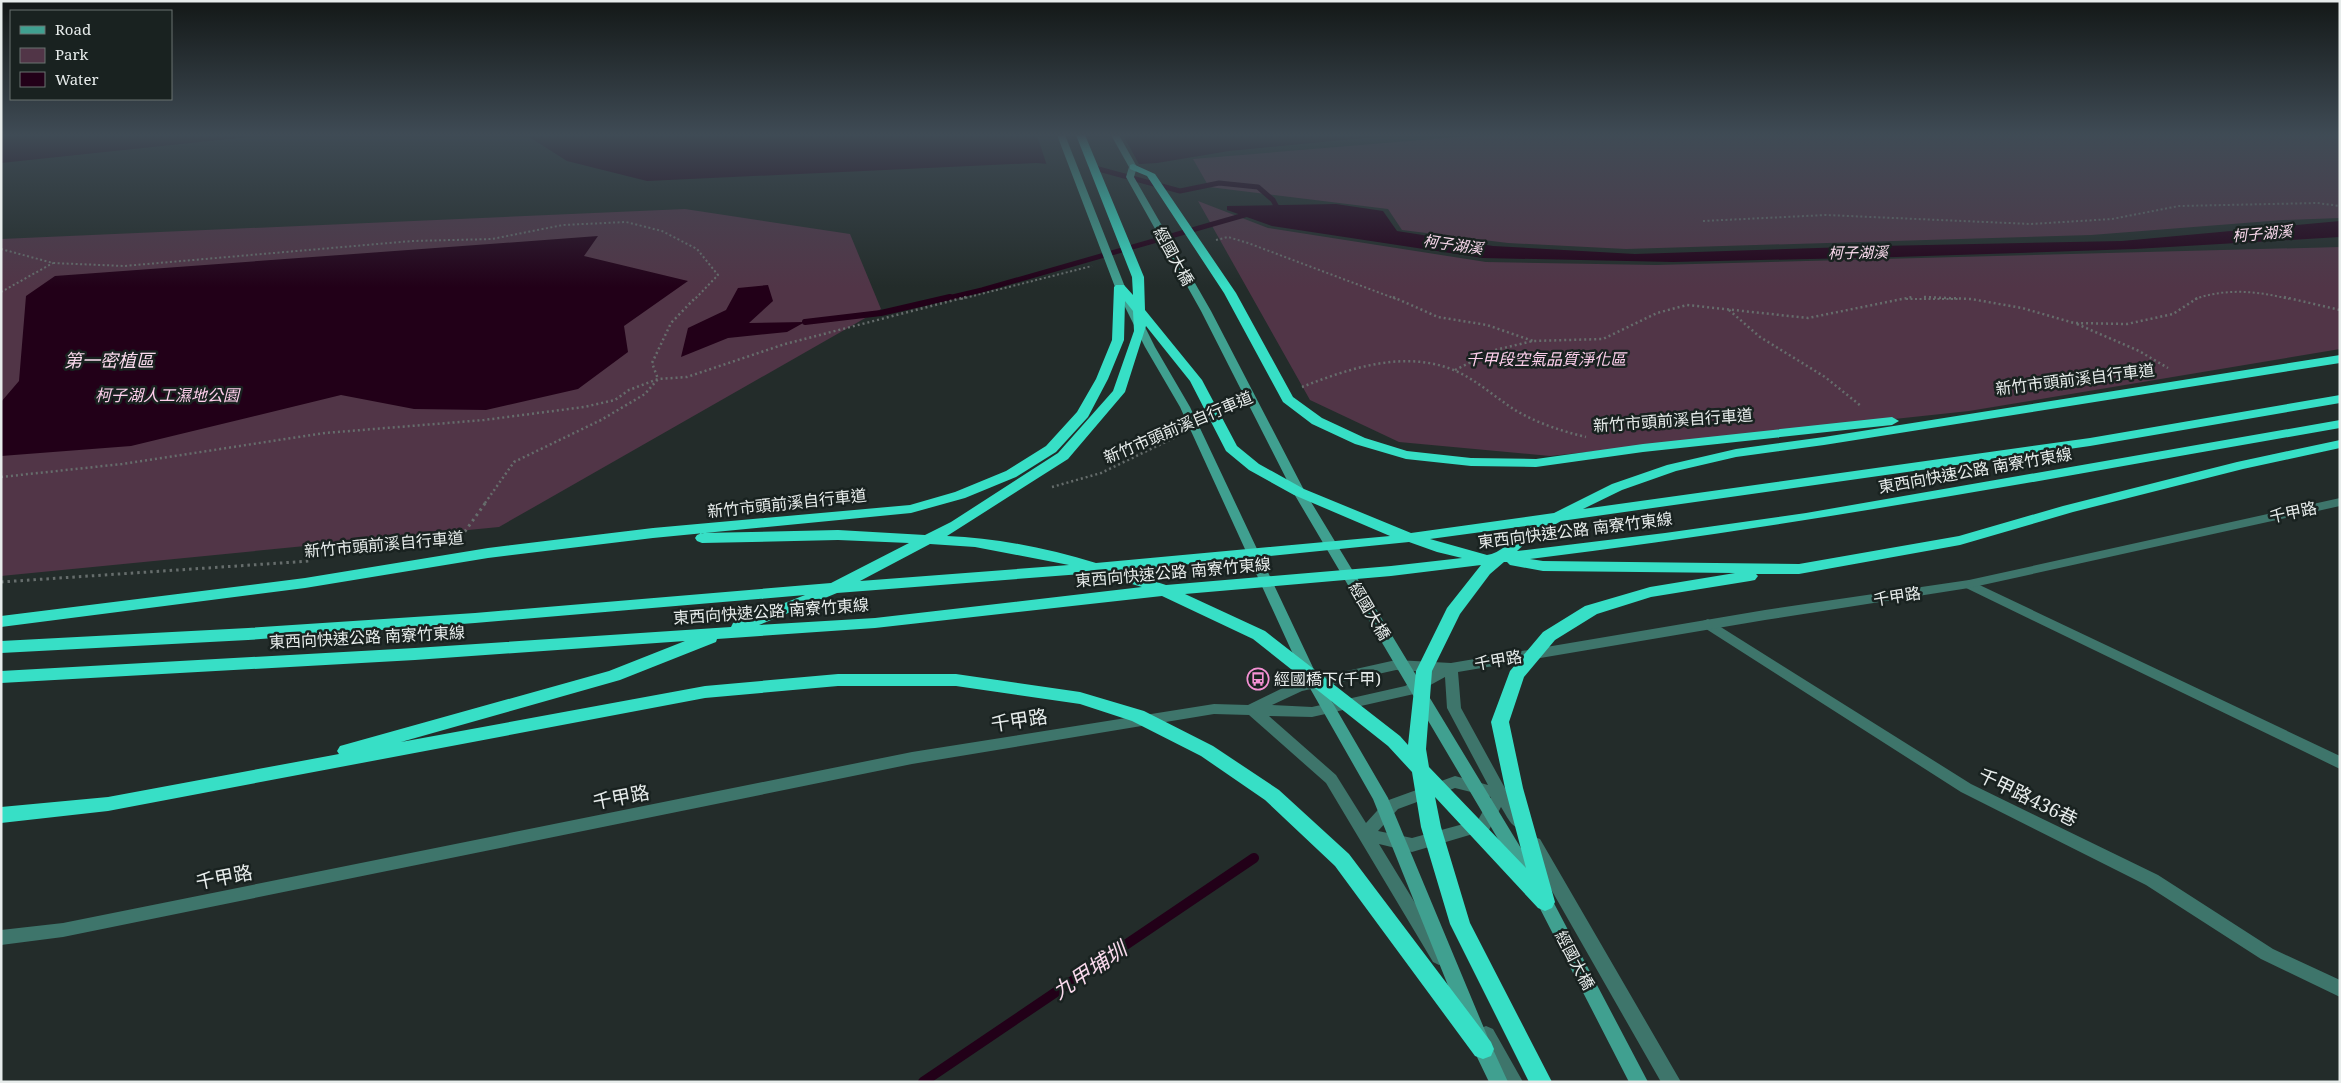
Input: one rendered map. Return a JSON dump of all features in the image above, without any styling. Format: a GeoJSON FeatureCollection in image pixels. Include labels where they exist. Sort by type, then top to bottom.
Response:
{"type":"FeatureCollection","features":[{"type":"Feature","properties":{"kind":"highway"},"geometry":{"type":"LineString","coordinates":[[248,779],[614,676],[818,596],[956,525],[1063,456],[1119,392],[1140,331],[1138,277],[1101,186]]}},
{"type":"Feature","properties":{"kind":"highway"},"geometry":{"type":"LineString","coordinates":[[1158,186],[1230,294],[1288,399],[1317,421],[1360,441],[1406,455],[1471,462],[1536,463],[1643,448],[1862,423],[1971,416]]}},
{"type":"Feature","properties":{"kind":"highway"},"geometry":{"type":"LineString","coordinates":[[1120,287],[1171,347],[1196,380],[1230,448],[1254,467],[1299,492],[1377,526],[1442,548],[1535,565],[1665,569],[1799,569]]}},
{"type":"Feature","properties":{"kind":"highway"},"geometry":{"type":"LineString","coordinates":[[1,622],[305,583],[488,553],[653,533],[911,508],[960,495],[1012,474],[1051,449],[1083,414],[1102,379],[1118,340],[1120,287]]}},
{"type":"Feature","properties":{"kind":"highway"},"geometry":{"type":"LineString","coordinates":[[1541,1082],[1460,924],[1444,875],[1430,817],[1417,749],[1424,671],[1453,612],[1485,570],[1524,537],[1568,510],[1617,487],[1672,468],[1736,452],[1824,441],[1971,416],[2340,359]]}},
{"type":"Feature","properties":{"kind":"highway","name":"東西向快速公路 南寮竹東線"},"geometry":{"type":"LineString","coordinates":[[1,647],[248,634],[475,618],[678,600],[1168,562],[1393,540],[2090,442],[2243,417],[2340,398]]}},
{"type":"Feature","properties":{"kind":"highway","name":"東西向快速公路 南寮竹東線"},"geometry":{"type":"LineString","coordinates":[[1,676],[415,654],[875,623],[1101,596],[1391,571],[1665,538],[1806,517],[2340,424]]}},
{"type":"Feature","properties":{"kind":"highway"},"geometry":{"type":"LineString","coordinates":[[1545,902],[1514,788],[1500,722],[1516,675],[1549,636],[1591,610],[1650,592],[1799,569],[1960,540],[2068,509],[2203,475],[2340,444]]}},
{"type":"Feature","properties":{"kind":"highway"},"geometry":{"type":"LineString","coordinates":[[488,553],[711,538],[838,535],[975,542],[1070,560],[1152,585],[1259,635],[1394,741],[1545,902]]}},
{"type":"Feature","properties":{"kind":"highway"},"geometry":{"type":"LineString","coordinates":[[1,815],[108,804],[705,692],[838,680],[956,680],[1080,698],[1138,716],[1207,751],[1272,795],[1342,860],[1483,1049]]}},
{"type":"Feature","properties":{"kind":"main road"},"geometry":{"type":"LineString","coordinates":[[1081,186],[1120,287],[1150,348],[1186,408],[1310,676],[1380,798],[1483,1049],[1499,1082]]}},
{"type":"Feature","properties":{"kind":"main road","name":"經國大橋"},"geometry":{"type":"LineString","coordinates":[[1134,186],[1206,311],[1299,492],[1545,902],[1639,1082]]}},
{"type":"Feature","properties":{"kind":"street","name":"千甲路"},"geometry":{"type":"LineString","coordinates":[[1251,709],[1298,687],[1396,665],[1451,668],[1708,624],[1969,584],[2340,502]]}},
{"type":"Feature","properties":{"kind":"street"},"geometry":{"type":"LineString","coordinates":[[1969,584],[2340,762]]}},
{"type":"Feature","properties":{"kind":"street","name":"千甲路436巷"},"geometry":{"type":"LineString","coordinates":[[1708,624],[1966,788],[2152,880],[2267,954],[2340,989]]}},
{"type":"Feature","properties":{"kind":"street","name":"千甲路"},"geometry":{"type":"LineString","coordinates":[[1,938],[63,930],[912,758],[1214,709],[1312,712],[1409,690],[1451,668]]}},
{"type":"Feature","properties":{"kind":"street"},"geometry":{"type":"LineString","coordinates":[[1451,668],[1454,708],[1501,794],[1548,866],[1672,1082]]}},
{"type":"Feature","properties":{"kind":"street"},"geometry":{"type":"LineString","coordinates":[[1251,709],[1330,779],[1514,1082]]}},
{"type":"Feature","properties":{"kind":"street"},"geometry":{"type":"LineString","coordinates":[[1365,834],[1392,805],[1455,782],[1501,794]]}},
{"type":"Feature","properties":{"kind":"street"},"geometry":{"type":"LineString","coordinates":[[1365,834],[1412,845],[1474,828],[1483,825],[1501,794]]}},
{"type":"Feature","properties":{"kind":"path"},"geometry":{"type":"LineString","coordinates":[[1703,222],[1826,216],[2031,224],[2112,219],[2179,206],[2317,203],[2340,206]]}},
{"type":"Feature","properties":{"kind":"path"},"geometry":{"type":"LineString","coordinates":[[1,249],[53,263],[124,266],[266,255],[412,240],[492,239],[563,226],[626,222],[662,231],[697,249],[718,275],[671,323],[652,364],[658,379]]}},
{"type":"Feature","properties":{"kind":"path"},"geometry":{"type":"LineString","coordinates":[[1210,241],[1228,237],[1248,243],[1367,286],[1438,317],[1487,325],[1533,341]]}},
{"type":"Feature","properties":{"kind":"path"},"geometry":{"type":"LineString","coordinates":[[1,292],[53,263]]}},
{"type":"Feature","properties":{"kind":"path"},"geometry":{"type":"LineString","coordinates":[[1,477],[122,464],[325,433],[484,420],[584,407],[615,400],[629,390],[658,379],[687,377],[785,344],[964,298],[998,292],[1094,265]]}},
{"type":"Feature","properties":{"kind":"path"},"geometry":{"type":"LineString","coordinates":[[2074,323],[2128,324],[2173,314],[2196,298],[2228,292],[2269,294],[2340,310]]}},
{"type":"Feature","properties":{"kind":"path"},"geometry":{"type":"LineString","coordinates":[[1455,370],[1495,350],[1533,341],[1602,339],[1657,313],[1687,305],[1808,318],[1914,297],[1972,299],[2022,308],[2074,323],[2139,351],[2170,369]]}},
{"type":"Feature","properties":{"kind":"path"},"geometry":{"type":"LineString","coordinates":[[1729,310],[1760,336],[1825,377],[1865,410]]}},
{"type":"Feature","properties":{"kind":"path","name":"新竹市頭前溪自行車道"},"geometry":{"type":"LineString","coordinates":[[1295,390],[1334,374],[1360,367],[1392,362],[1423,361],[1455,370],[1522,414],[1559,431],[1588,437]]}},
{"type":"Feature","properties":{"kind":"path"},"geometry":{"type":"LineString","coordinates":[[458,542],[514,462],[601,420],[645,394],[658,379]]}},
{"type":"Feature","properties":{"kind":"path","name":"新竹市頭前溪自行車道"},"geometry":{"type":"LineString","coordinates":[[1050,487],[1069,484],[1091,476],[1187,433]]}},
{"type":"Feature","properties":{"kind":"path","name":"新竹市頭前溪自行車道"},"geometry":{"type":"LineString","coordinates":[[1,582],[317,560]]}},
{"type":"Feature","properties":{"kind":"green space"},"geometry":{"type":"Polygon","coordinates":[[[1208,186],[2340,186],[2340,218],[2283,220],[2091,235],[1626,249],[1508,243],[1402,230],[1388,209],[1208,186]]]}},
{"type":"Feature","properties":{"kind":"green space","name":"千甲段空氣品質淨化區"},"geometry":{"type":"Polygon","coordinates":[[[1198,201],[1268,228],[1486,262],[1656,265],[2340,247],[2340,349],[1969,411],[1550,456],[1399,442],[1310,400],[1198,201]]]}},
{"type":"Feature","properties":{"kind":"green space","name":"柯子湖人工濕地公園"},"geometry":{"type":"Polygon","coordinates":[[[685,209],[850,234],[881,309],[499,527],[1,576],[1,239],[685,209]]]}},
{"type":"Feature","properties":{"kind":"water"},"geometry":{"type":"Polygon","coordinates":[[[1336,204],[1383,211],[1397,231],[1493,246],[1635,254],[2122,241],[2340,221],[2340,237],[2135,249],[1896,257],[1673,262],[1483,258],[1272,226],[1227,210],[1227,206],[1336,204]]]}},
{"type":"Feature","properties":{"kind":"water","name":"第一密植區"},"geometry":{"type":"Polygon","coordinates":[[[598,236],[584,256],[688,281],[624,326],[628,352],[578,389],[486,410],[414,409],[341,395],[131,446],[1,456],[1,402],[19,381],[26,296],[55,276],[598,236]]]}},
{"type":"Feature","properties":{"kind":"water"},"geometry":{"type":"Polygon","coordinates":[[[768,285],[773,301],[749,323],[805,322],[787,332],[728,338],[681,357],[688,328],[726,310],[738,288],[768,285]]]}},
{"type":"Feature","properties":{"kind":"waterway","name":"柯子湖溪"},"geometry":{"type":"LineString","coordinates":[[1160,186],[1180,191],[1207,186]]}},
{"type":"Feature","properties":{"kind":"waterway","name":"柯子湖溪"},"geometry":{"type":"LineString","coordinates":[[1244,186],[1258,187],[1273,200],[1280,213]]}},
{"type":"Feature","properties":{"kind":"waterway"},"geometry":{"type":"LineString","coordinates":[[944,299],[982,290],[1248,214]]}},
{"type":"Feature","properties":{"kind":"waterway"},"geometry":{"type":"LineString","coordinates":[[805,322],[881,313],[950,297]]}},
{"type":"Feature","properties":{"kind":"waterway","name":"九甲埔圳"},"geometry":{"type":"LineString","coordinates":[[923,1082],[1254,858]]}},
{"type":"Feature","properties":{"kind":"place","name":"經國橋下(千甲)"},"geometry":{"type":"Point","coordinates":[1258,679]}}]}
